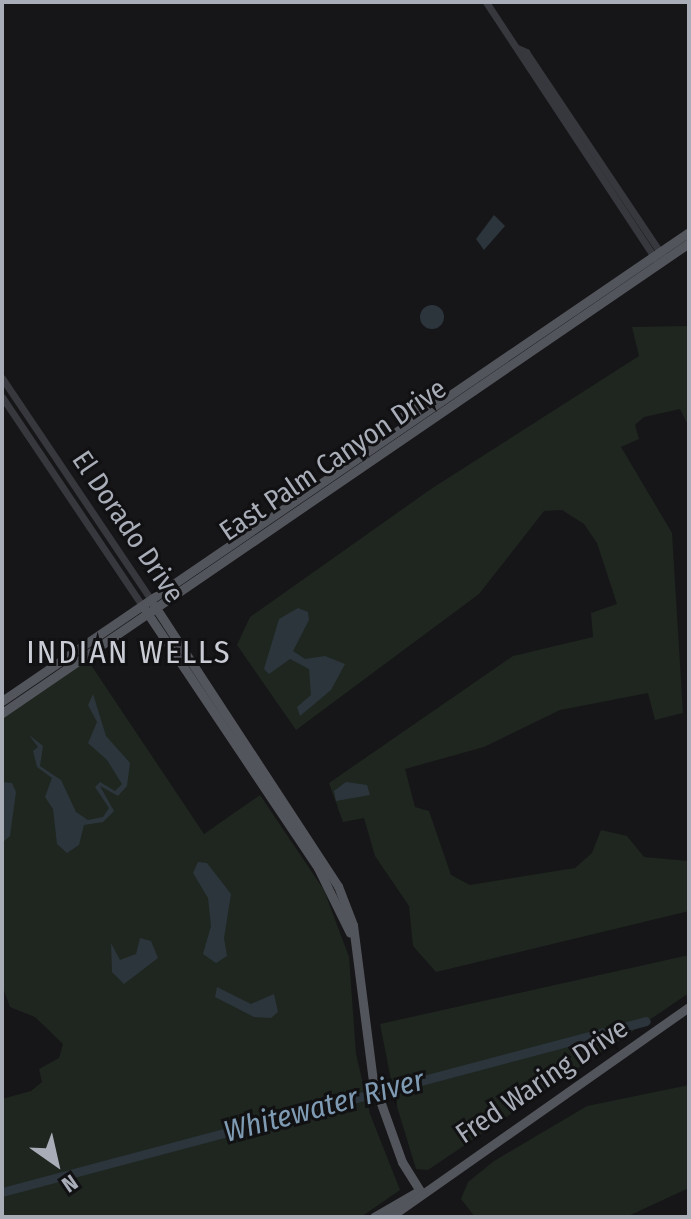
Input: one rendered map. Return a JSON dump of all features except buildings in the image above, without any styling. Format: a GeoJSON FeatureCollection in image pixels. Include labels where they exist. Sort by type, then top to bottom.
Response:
{"type":"FeatureCollection","features":[{"type":"Feature","properties":{"kind":"main road","name":"East Palm Canyon Drive"},"geometry":{"type":"LineString","coordinates":[[2,701],[149,607],[659,258],[689,232]]}},
{"type":"Feature","properties":{"kind":"main road","name":"East Palm Canyon Drive"},"geometry":{"type":"LineString","coordinates":[[2,713],[454,392],[659,258],[689,243]]}},
{"type":"Feature","properties":{"kind":"main road"},"geometry":{"type":"LineString","coordinates":[[402,417],[425,400],[454,392]]}},
{"type":"Feature","properties":{"kind":"main road","name":"El Dorado Drive"},"geometry":{"type":"LineString","coordinates":[[149,607],[325,860],[346,904],[356,950],[373,1081],[392,1140],[420,1191]]}},
{"type":"Feature","properties":{"kind":"main road","name":"Fred Waring Drive"},"geometry":{"type":"LineString","coordinates":[[374,1217],[420,1191],[689,1007]]}},
{"type":"Feature","properties":{"kind":"main road","name":"Fred Waring Drive"},"geometry":{"type":"LineString","coordinates":[[390,1217],[420,1191]]}},
{"type":"Feature","properties":{"kind":"street"},"geometry":{"type":"LineString","coordinates":[[486,2],[517,48],[526,52],[659,258]]}},
{"type":"Feature","properties":{"kind":"street","name":"El Dorado Drive"},"geometry":{"type":"LineString","coordinates":[[2,378],[149,607]]}},
{"type":"Feature","properties":{"kind":"street","name":"El Dorado Drive"},"geometry":{"type":"LineString","coordinates":[[2,397],[149,607]]}},
{"type":"Feature","properties":{"kind":"shaded area"},"geometry":{"type":"Polygon","coordinates":[[[494,215],[505,226],[484,250],[476,239],[494,215]]]}},
{"type":"Feature","properties":{"kind":"shaded area"},"geometry":{"type":"Polygon","coordinates":[[[432,305],[443,312],[444,317],[437,328],[432,329],[421,322],[420,317],[427,306],[432,305]]]}},
{"type":"Feature","properties":{"kind":"shaded area"},"geometry":{"type":"Polygon","coordinates":[[[689,326],[689,427],[680,409],[644,417],[635,425],[639,439],[621,447],[672,533],[683,713],[655,720],[648,693],[560,710],[484,747],[405,769],[415,807],[429,811],[451,875],[470,885],[575,868],[592,853],[601,830],[627,836],[644,857],[689,861],[689,911],[436,972],[413,946],[409,906],[375,856],[364,818],[343,822],[329,783],[513,656],[593,637],[591,613],[617,604],[597,543],[584,524],[562,510],[544,511],[479,594],[296,730],[237,645],[250,617],[431,489],[639,356],[632,327],[689,326]]]}},
{"type":"Feature","properties":{"kind":"shaded area"},"geometry":{"type":"Polygon","coordinates":[[[298,608],[308,612],[309,620],[293,651],[305,659],[325,656],[345,664],[331,690],[300,716],[297,707],[311,695],[309,669],[290,659],[269,674],[264,669],[279,619],[298,608]]]}},
{"type":"Feature","properties":{"kind":"shaded area"},"geometry":{"type":"Polygon","coordinates":[[[87,659],[204,834],[260,795],[324,890],[349,957],[356,1054],[370,1114],[400,1190],[361,1217],[2,1217],[2,1099],[31,1091],[42,1082],[39,1069],[59,1058],[63,1044],[35,1017],[10,1007],[2,985],[2,717],[87,659]]]}},
{"type":"Feature","properties":{"kind":"shaded area"},"geometry":{"type":"Polygon","coordinates":[[[93,694],[106,736],[130,763],[127,786],[118,796],[100,786],[114,811],[103,822],[84,825],[79,845],[67,853],[57,844],[53,809],[45,797],[52,778],[37,767],[33,751],[38,747],[29,735],[43,746],[40,766],[61,780],[76,812],[88,820],[103,817],[109,808],[95,787],[100,782],[115,791],[122,784],[107,760],[88,743],[97,722],[88,705],[93,694]]]}},
{"type":"Feature","properties":{"kind":"shaded area"},"geometry":{"type":"Polygon","coordinates":[[[2,782],[12,783],[16,792],[10,836],[2,843],[2,782]]]}},
{"type":"Feature","properties":{"kind":"shaded area"},"geometry":{"type":"Polygon","coordinates":[[[346,782],[367,785],[370,795],[336,801],[334,791],[346,782]]]}},
{"type":"Feature","properties":{"kind":"shaded area"},"geometry":{"type":"Polygon","coordinates":[[[198,862],[207,863],[231,894],[224,938],[227,956],[216,963],[203,954],[211,926],[208,898],[193,873],[198,862]]]}},
{"type":"Feature","properties":{"kind":"shaded area"},"geometry":{"type":"Polygon","coordinates":[[[140,938],[151,941],[158,958],[124,984],[112,972],[111,943],[120,960],[136,954],[140,938]]]}},
{"type":"Feature","properties":{"kind":"shaded area"},"geometry":{"type":"Polygon","coordinates":[[[689,955],[689,993],[428,1170],[416,1169],[395,1100],[380,1024],[689,955]]]}},
{"type":"Feature","properties":{"kind":"shaded area"},"geometry":{"type":"Polygon","coordinates":[[[217,987],[251,1004],[274,994],[278,1012],[271,1018],[254,1017],[215,997],[217,987]]]}},
{"type":"Feature","properties":{"kind":"shaded area"},"geometry":{"type":"Polygon","coordinates":[[[689,1085],[689,1188],[626,1217],[475,1217],[461,1199],[468,1182],[494,1161],[587,1106],[689,1085]]]}},
{"type":"Feature","properties":{"kind":"waterway","name":"Whitewater River"},"geometry":{"type":"LineString","coordinates":[[2,1192],[646,1021]]}},
{"type":"Feature","properties":{"kind":"district","name":"INDIAN WELLS"},"geometry":{"type":"Point","coordinates":[129,652]}}]}
